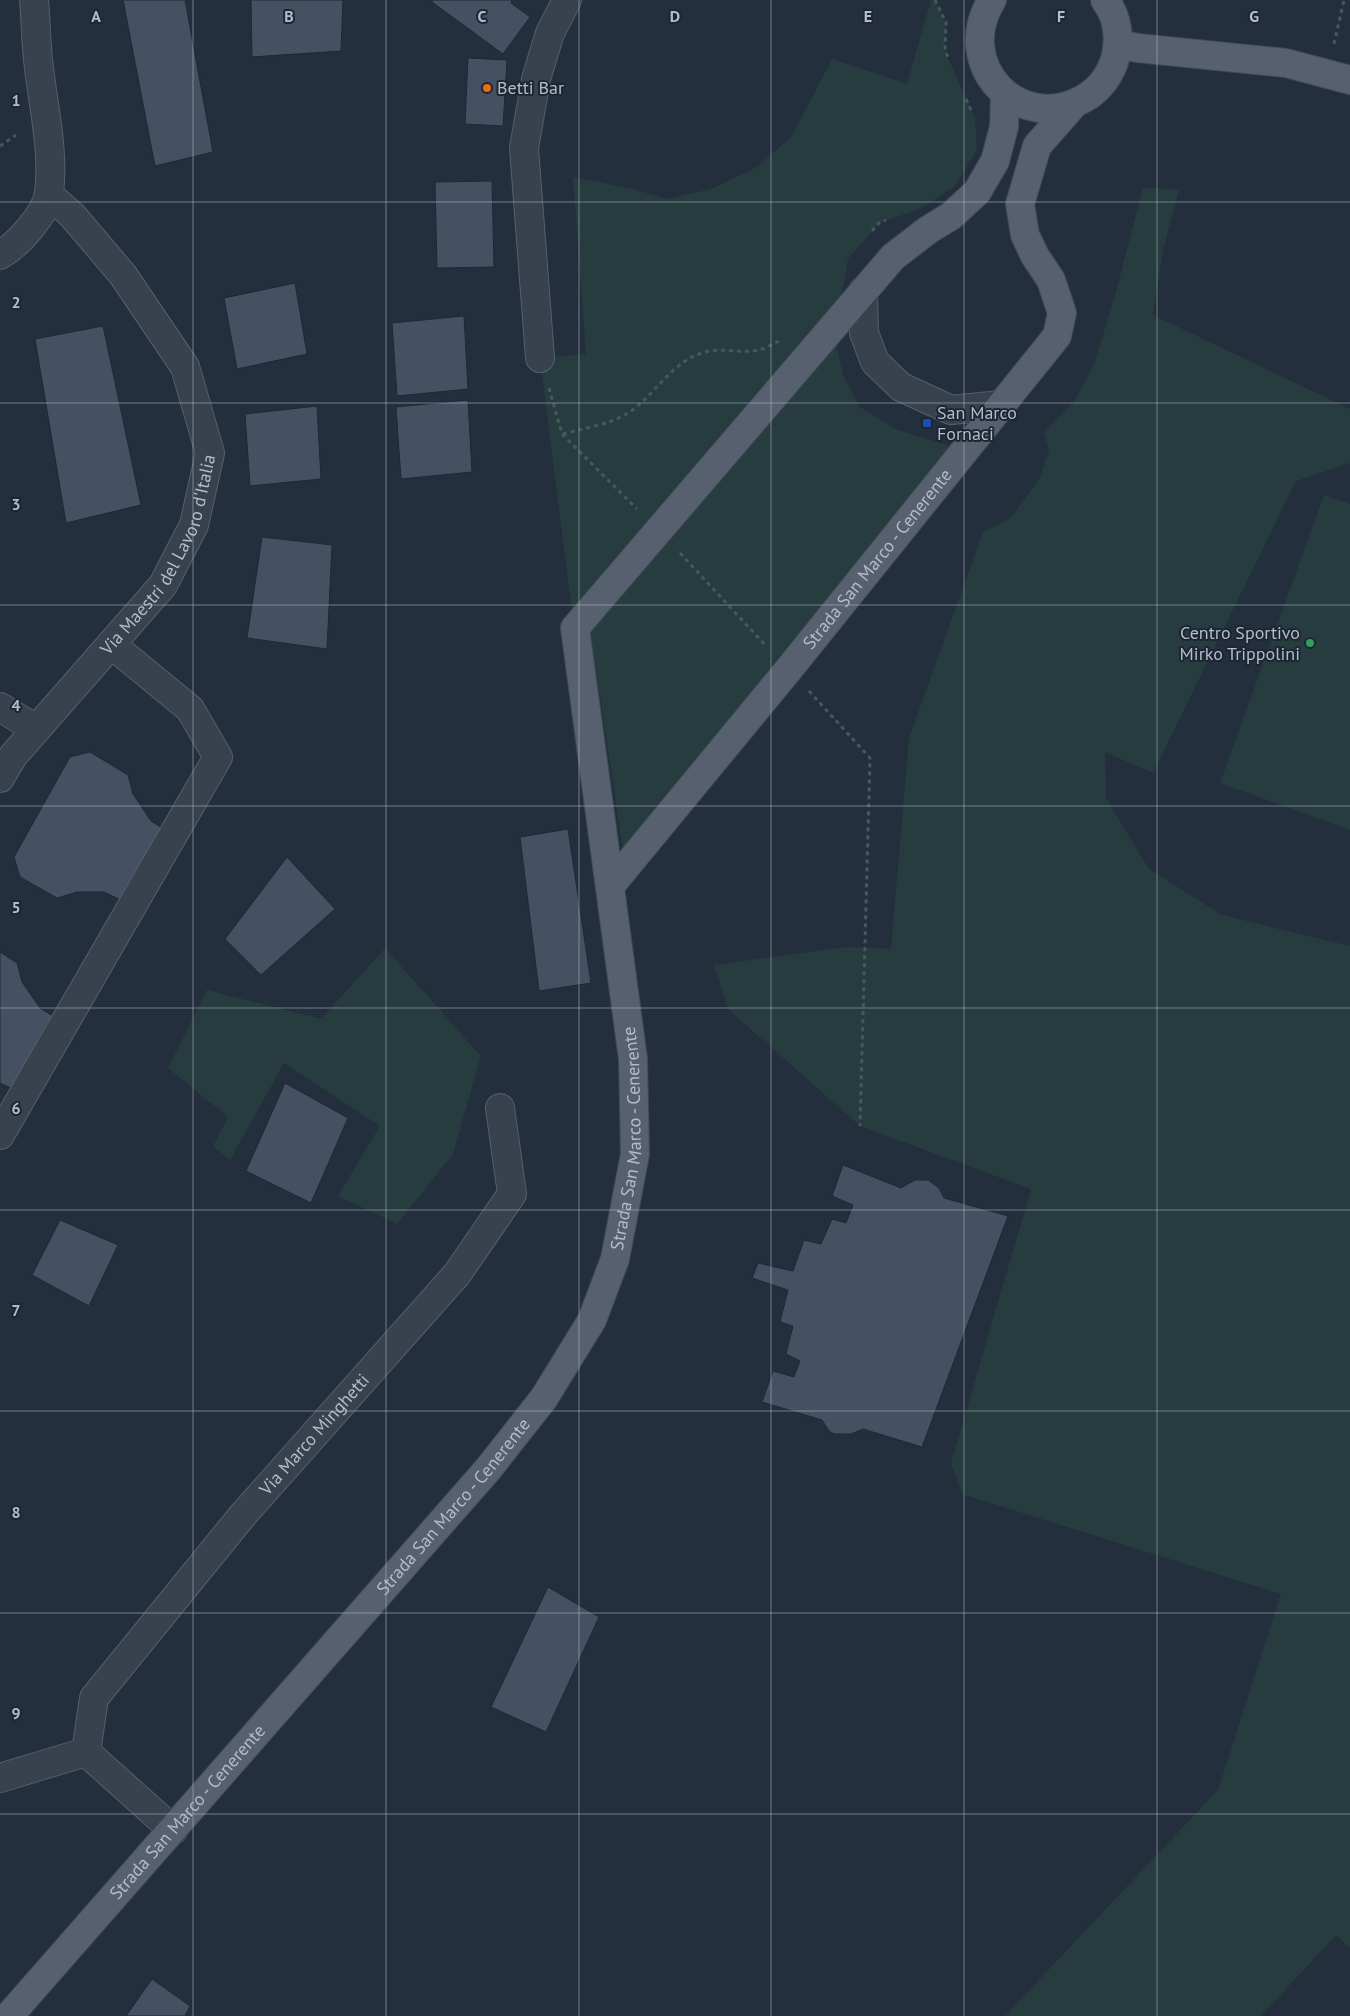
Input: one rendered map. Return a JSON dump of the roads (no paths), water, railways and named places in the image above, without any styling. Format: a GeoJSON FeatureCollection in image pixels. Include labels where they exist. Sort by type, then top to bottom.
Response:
{"type":"FeatureCollection","features":[{"type":"Feature","properties":{"kind":"main road"},"geometry":{"type":"LineString","coordinates":[[992,0],[982,21],[979,35],[980,48],[988,74],[1005,94],[1026,106],[1050,110],[1073,105],[1090,96],[1105,81],[1114,63],[1118,44],[1114,17],[1105,0]]}},
{"type":"Feature","properties":{"kind":"main road"},"geometry":{"type":"LineString","coordinates":[[1118,44],[1138,48],[1286,63],[1338,77]]}},
{"type":"Feature","properties":{"kind":"main road","name":"Strada San Marco - Cenerente"},"geometry":{"type":"LineString","coordinates":[[9,2016],[489,1468],[544,1398],[592,1320],[615,1259],[635,1154],[634,1059],[575,628],[893,257],[928,230],[951,216],[977,192],[995,161],[1004,127],[1005,94]]}},
{"type":"Feature","properties":{"kind":"main road","name":"Strada San Marco - Cenerente"},"geometry":{"type":"LineString","coordinates":[[611,885],[789,669],[1057,336],[1062,314],[1051,280],[1035,256],[1025,235],[1020,204],[1037,146],[1073,105]]}},
{"type":"Feature","properties":{"kind":"street"},"geometry":{"type":"LineString","coordinates":[[0,254],[9,250],[35,222],[48,195],[50,143],[39,67],[34,0]]}},
{"type":"Feature","properties":{"kind":"street"},"geometry":{"type":"LineString","coordinates":[[540,358],[524,148],[536,79],[550,33],[567,0]]}},
{"type":"Feature","properties":{"kind":"street","name":"Via Maestri del Lavoro d'Italia"},"geometry":{"type":"LineString","coordinates":[[0,778],[13,756],[164,584],[194,525],[210,453],[185,367],[123,275],[72,215],[48,195]]}},
{"type":"Feature","properties":{"kind":"street"},"geometry":{"type":"LineString","coordinates":[[863,291],[864,332],[869,347],[875,362],[901,387],[951,410],[1001,404]]}},
{"type":"Feature","properties":{"kind":"street"},"geometry":{"type":"LineString","coordinates":[[0,1135],[218,756],[190,709],[111,644]]}},
{"type":"Feature","properties":{"kind":"street"},"geometry":{"type":"LineString","coordinates":[[0,706],[36,729]]}},
{"type":"Feature","properties":{"kind":"street","name":"Via Marco Minghetti"},"geometry":{"type":"LineString","coordinates":[[86,1752],[94,1698],[242,1516],[457,1274],[512,1194],[500,1108]]}},
{"type":"Feature","properties":{"kind":"street"},"geometry":{"type":"LineString","coordinates":[[0,1778],[86,1752],[173,1830]]}},
{"type":"Feature","properties":{"kind":"place","name":"Betti Bar"},"geometry":{"type":"Point","coordinates":[487,88]}},
{"type":"Feature","properties":{"kind":"place","name":"San Marco Fornaci"},"geometry":{"type":"Point","coordinates":[927,423]}},
{"type":"Feature","properties":{"kind":"place","name":"Centro Sportivo Mirko Trippolini"},"geometry":{"type":"Point","coordinates":[1310,643]}}]}
